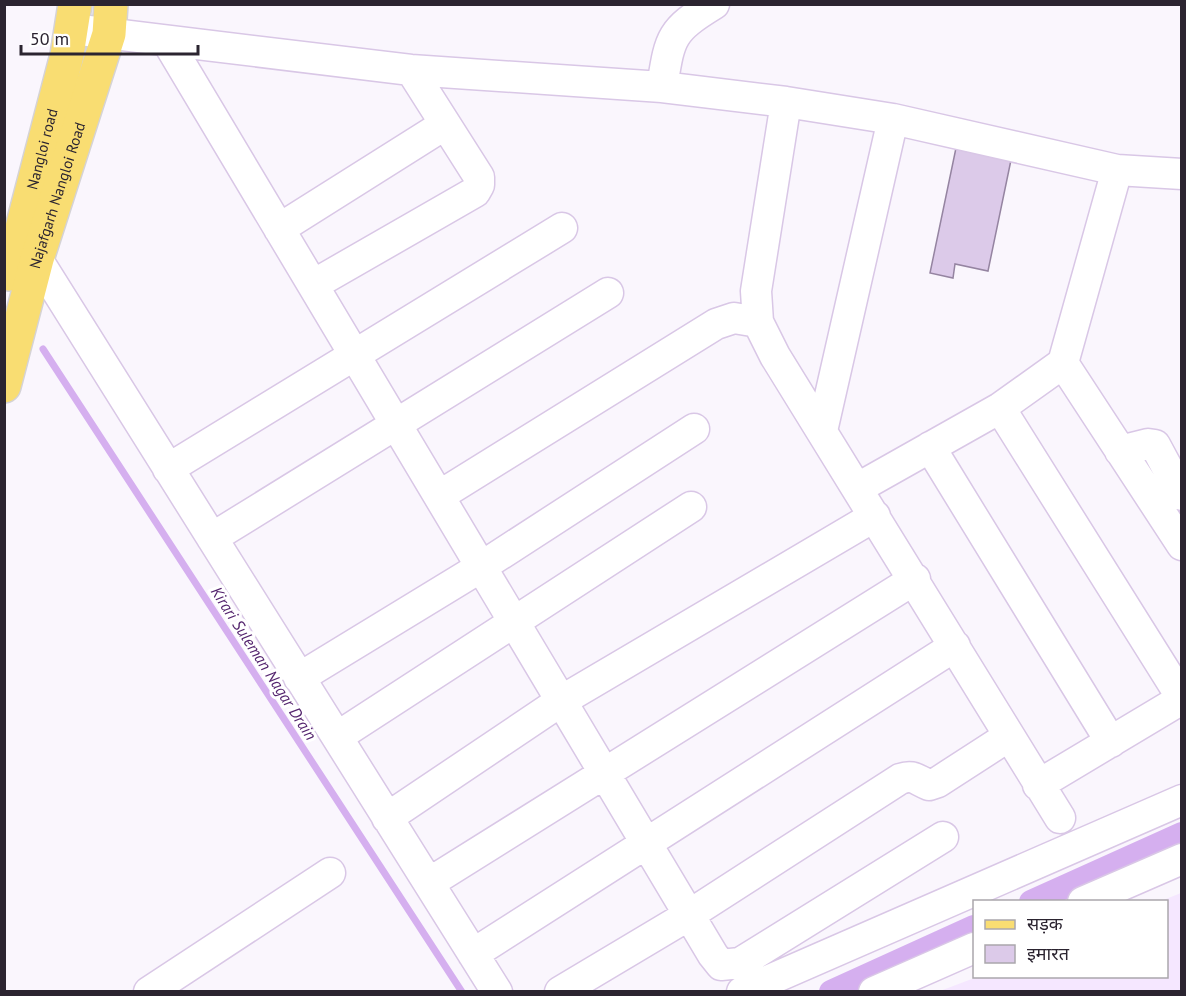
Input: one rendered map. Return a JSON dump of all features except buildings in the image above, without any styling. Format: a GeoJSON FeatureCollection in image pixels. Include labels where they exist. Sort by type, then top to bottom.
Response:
{"type":"FeatureCollection","features":[{"type":"Feature","properties":{"kind":"main road","name":"Nangloi road"},"geometry":{"type":"LineString","coordinates":[[4,293],[73,17]]}},
{"type":"Feature","properties":{"kind":"main road","name":"Najafgarh Nangloi Road"},"geometry":{"type":"LineString","coordinates":[[4,386],[37,259],[110,19]]}},
{"type":"Feature","properties":{"kind":"street"},"geometry":{"type":"LineString","coordinates":[[662,87],[669,45],[686,21],[705,7]]}},
{"type":"Feature","properties":{"kind":"street"},"geometry":{"type":"LineString","coordinates":[[73,17],[110,19],[166,41],[411,70],[662,87],[786,102],[893,119],[1117,170],[1182,174]]}},
{"type":"Feature","properties":{"kind":"street"},"geometry":{"type":"LineString","coordinates":[[166,41],[721,965],[740,963],[943,837]]}},
{"type":"Feature","properties":{"kind":"street"},"geometry":{"type":"LineString","coordinates":[[313,285],[475,192],[479,185],[479,177],[411,70]]}},
{"type":"Feature","properties":{"kind":"street"},"geometry":{"type":"LineString","coordinates":[[786,102],[756,291],[758,322],[775,356],[915,579],[1060,818]]}},
{"type":"Feature","properties":{"kind":"street"},"geometry":{"type":"LineString","coordinates":[[822,431],[893,119]]}},
{"type":"Feature","properties":{"kind":"street"},"geometry":{"type":"LineString","coordinates":[[279,229],[444,125]]}},
{"type":"Feature","properties":{"kind":"street"},"geometry":{"type":"LineString","coordinates":[[858,488],[1000,408],[1063,363],[1117,170]]}},
{"type":"Feature","properties":{"kind":"street"},"geometry":{"type":"LineString","coordinates":[[168,469],[562,228]]}},
{"type":"Feature","properties":{"kind":"street"},"geometry":{"type":"LineString","coordinates":[[37,259],[497,992]]}},
{"type":"Feature","properties":{"kind":"street"},"geometry":{"type":"LineString","coordinates":[[212,538],[608,293]]}},
{"type":"Feature","properties":{"kind":"street"},"geometry":{"type":"LineString","coordinates":[[439,496],[716,324],[734,318],[758,322]]}},
{"type":"Feature","properties":{"kind":"street"},"geometry":{"type":"LineString","coordinates":[[1063,363],[1182,545]]}},
{"type":"Feature","properties":{"kind":"street"},"geometry":{"type":"LineString","coordinates":[[1000,408],[1182,698],[1038,785]]}},
{"type":"Feature","properties":{"kind":"street"},"geometry":{"type":"LineString","coordinates":[[299,678],[481,567],[694,429]]}},
{"type":"Feature","properties":{"kind":"street"},"geometry":{"type":"LineString","coordinates":[[1120,451],[1149,444],[1155,445],[1182,495]]}},
{"type":"Feature","properties":{"kind":"street"},"geometry":{"type":"LineString","coordinates":[[930,447],[1111,742]]}},
{"type":"Feature","properties":{"kind":"street"},"geometry":{"type":"LineString","coordinates":[[337,737],[692,507]]}},
{"type":"Feature","properties":{"kind":"street"},"geometry":{"type":"LineString","coordinates":[[387,818],[561,701],[875,516]]}},
{"type":"Feature","properties":{"kind":"street"},"geometry":{"type":"LineString","coordinates":[[429,883],[915,579]]}},
{"type":"Feature","properties":{"kind":"street"},"geometry":{"type":"LineString","coordinates":[[473,954],[955,646]]}},
{"type":"Feature","properties":{"kind":"street"},"geometry":{"type":"LineString","coordinates":[[560,992],[689,915],[900,779],[909,776],[918,777],[929,785],[938,782],[1009,736]]}},
{"type":"Feature","properties":{"kind":"street"},"geometry":{"type":"LineString","coordinates":[[742,992],[1182,800]]}},
{"type":"Feature","properties":{"kind":"street"},"geometry":{"type":"LineString","coordinates":[[1088,900],[1182,859]]}},
{"type":"Feature","properties":{"kind":"street"},"geometry":{"type":"LineString","coordinates":[[149,992],[330,873]]}},
{"type":"Feature","properties":{"kind":"street"},"geometry":{"type":"LineString","coordinates":[[874,992],[973,949]]}},
{"type":"Feature","properties":{"kind":"shaded area"},"geometry":{"type":"Polygon","coordinates":[[[1181,893],[1181,991],[940,991],[974,978],[1168,978],[1168,900],[1164,900],[1181,893]]]}},
{"type":"Feature","properties":{"kind":"waterway","name":"Kirari Suleman Nagar Drain"},"geometry":{"type":"LineString","coordinates":[[43,349],[462,992]]}},
{"type":"Feature","properties":{"kind":"waterway"},"geometry":{"type":"LineString","coordinates":[[1035,900],[1182,834]]}},
{"type":"Feature","properties":{"kind":"waterway"},"geometry":{"type":"LineString","coordinates":[[831,992],[973,927]]}}]}
